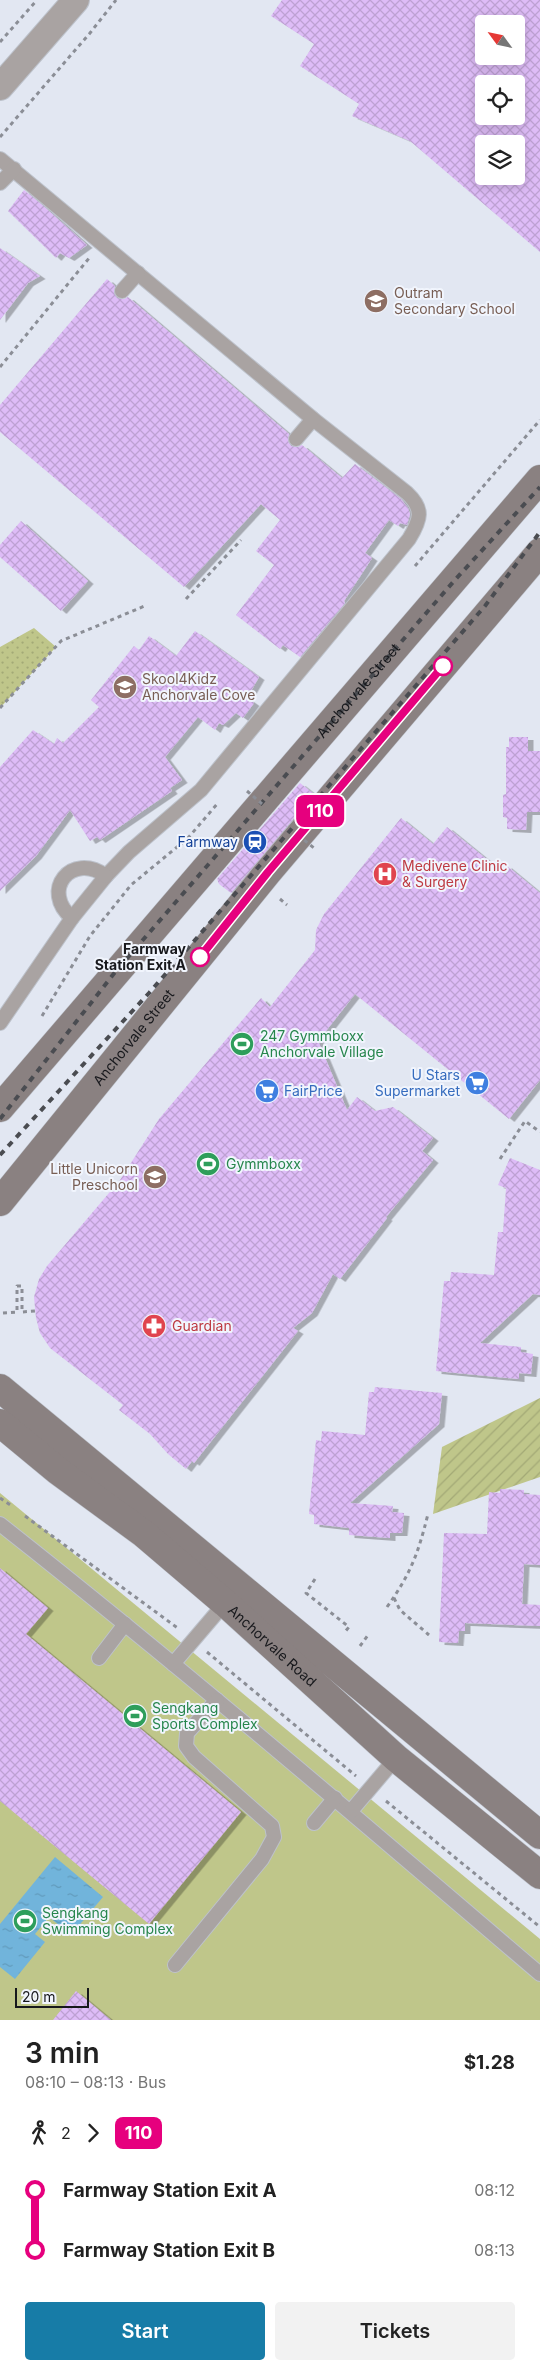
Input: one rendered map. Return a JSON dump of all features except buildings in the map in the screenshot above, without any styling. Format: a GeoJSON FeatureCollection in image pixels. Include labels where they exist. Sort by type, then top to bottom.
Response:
{"type":"FeatureCollection","features":[{"type":"Feature","properties":{"kind":"street"},"geometry":{"type":"LineString","coordinates":[[0,87],[76,0]]}},
{"type":"Feature","properties":{"kind":"street","name":"Anchorvale Street"},"geometry":{"type":"LineString","coordinates":[[0,1108],[540,478]]}},
{"type":"Feature","properties":{"kind":"street","name":"Anchorvale Street"},"geometry":{"type":"LineString","coordinates":[[1,1202],[268,872],[540,552]]}},
{"type":"Feature","properties":{"kind":"street","name":"Anchorvale Road"},"geometry":{"type":"LineString","coordinates":[[3,1387],[540,1835]]}},
{"type":"Feature","properties":{"kind":"street","name":"Anchorvale Road"},"geometry":{"type":"LineString","coordinates":[[0,1423],[58,1471],[144,1534],[225,1603],[396,1758],[540,1875]]}},
{"type":"Feature","properties":{"kind":"lane"},"geometry":{"type":"LineString","coordinates":[[0,159],[313,419],[418,503],[420,515],[415,530],[201,790],[129,852],[106,876],[72,918],[0,1023]]}},
{"type":"Feature","properties":{"kind":"lane"},"geometry":{"type":"LineString","coordinates":[[0,183],[14,169]]}},
{"type":"Feature","properties":{"kind":"lane"},"geometry":{"type":"LineString","coordinates":[[122,291],[138,273]]}},
{"type":"Feature","properties":{"kind":"lane"},"geometry":{"type":"LineString","coordinates":[[296,439],[313,419]]}},
{"type":"Feature","properties":{"kind":"lane"},"geometry":{"type":"LineString","coordinates":[[72,918],[64,911],[59,900],[58,888],[63,878],[72,870],[84,867],[96,869],[106,876]]}},
{"type":"Feature","properties":{"kind":"lane"},"geometry":{"type":"LineString","coordinates":[[0,1524],[125,1624],[351,1811],[540,1974]]}},
{"type":"Feature","properties":{"kind":"lane"},"geometry":{"type":"LineString","coordinates":[[173,1664],[225,1603]]}},
{"type":"Feature","properties":{"kind":"lane"},"geometry":{"type":"LineString","coordinates":[[99,1658],[125,1624]]}},
{"type":"Feature","properties":{"kind":"lane"},"geometry":{"type":"LineString","coordinates":[[175,1965],[262,1859],[274,1837],[272,1826],[194,1757],[186,1746],[187,1732],[217,1700]]}},
{"type":"Feature","properties":{"kind":"lane"},"geometry":{"type":"LineString","coordinates":[[351,1811],[396,1758]]}},
{"type":"Feature","properties":{"kind":"lane"},"geometry":{"type":"LineString","coordinates":[[314,1823],[335,1798]]}},
{"type":"Feature","properties":{"kind":"path"},"geometry":{"type":"LineString","coordinates":[[0,42],[37,0]]}},
{"type":"Feature","properties":{"kind":"path"},"geometry":{"type":"LineString","coordinates":[[0,137],[116,0]]}},
{"type":"Feature","properties":{"kind":"path"},"geometry":{"type":"LineString","coordinates":[[0,367],[101,243]]}},
{"type":"Feature","properties":{"kind":"path"},"geometry":{"type":"LineString","coordinates":[[186,600],[241,540]]}},
{"type":"Feature","properties":{"kind":"path"},"geometry":{"type":"LineString","coordinates":[[0,708],[61,641],[147,605]]}},
{"type":"Feature","properties":{"kind":"path"},"geometry":{"type":"LineString","coordinates":[[247,791],[262,804]]}},
{"type":"Feature","properties":{"kind":"path"},"geometry":{"type":"LineString","coordinates":[[298,835],[314,848]]}},
{"type":"Feature","properties":{"kind":"path"},"geometry":{"type":"LineString","coordinates":[[500,1159],[525,1121],[540,1132]]}},
{"type":"Feature","properties":{"kind":"path"},"geometry":{"type":"LineString","coordinates":[[17,1286],[22,1286],[19,1312],[17,1286]]}},
{"type":"Feature","properties":{"kind":"path"},"geometry":{"type":"LineString","coordinates":[[3,1313],[35,1311]]}},
{"type":"Feature","properties":{"kind":"path"},"geometry":{"type":"LineString","coordinates":[[0,1498],[13,1507]]}},
{"type":"Feature","properties":{"kind":"path"},"geometry":{"type":"LineString","coordinates":[[21,1513],[193,1640],[370,1788],[540,1926]]}},
{"type":"Feature","properties":{"kind":"path"},"geometry":{"type":"LineString","coordinates":[[387,1607],[406,1579],[419,1550],[428,1514]]}},
{"type":"Feature","properties":{"kind":"path"},"geometry":{"type":"LineString","coordinates":[[315,1578],[306,1593],[349,1627],[344,1633]]}},
{"type":"Feature","properties":{"kind":"path"},"geometry":{"type":"LineString","coordinates":[[394,1598],[400,1610],[429,1635]]}},
{"type":"Feature","properties":{"kind":"path"},"geometry":{"type":"LineString","coordinates":[[360,1646],[368,1635]]}},
{"type":"Feature","properties":{"kind":"green space"},"geometry":{"type":"Polygon","coordinates":[[[34,628],[56,647],[0,708],[0,647],[34,628]]]}},
{"type":"Feature","properties":{"kind":"green space"},"geometry":{"type":"Polygon","coordinates":[[[540,1398],[540,1477],[433,1514],[442,1447],[540,1398]]]}},
{"type":"Feature","properties":{"kind":"green space","name":"Sengkang Sports Complex"},"geometry":{"type":"Polygon","coordinates":[[[0,1493],[540,1939],[540,2020],[0,2020],[0,1493]]]}},
{"type":"Feature","properties":{"kind":"water","name":"Sengkang Swimming Complex"},"geometry":{"type":"Polygon","coordinates":[[[55,1857],[103,1897],[71,1935],[49,1917],[35,1934],[45,1942],[15,1979],[0,1967],[0,1924],[55,1857]]]}},
{"type":"Feature","properties":{"kind":"railway"},"geometry":{"type":"LineString","coordinates":[[0,1119],[116,971],[454,581],[540,487]]}},
{"type":"Feature","properties":{"kind":"railway"},"geometry":{"type":"LineString","coordinates":[[0,1155],[149,993],[485,606],[540,532]]}},
{"type":"Feature","properties":{"kind":"bus line","name":"110"},"geometry":{"type":"LineString","coordinates":[[200,957],[268,872],[443,666]]}},
{"type":"Feature","properties":{"kind":"place","name":"Outram Secondary School"},"geometry":{"type":"Point","coordinates":[376,301]}},
{"type":"Feature","properties":{"kind":"place","name":"Skool4Kidz Anchorvale Cove"},"geometry":{"type":"Point","coordinates":[125,687]}},
{"type":"Feature","properties":{"kind":"place","name":"Farmway"},"geometry":{"type":"Point","coordinates":[255,842]}},
{"type":"Feature","properties":{"kind":"place","name":"Medivene Clinic & Surgery"},"geometry":{"type":"Point","coordinates":[385,874]}},
{"type":"Feature","properties":{"kind":"place","name":"Farmway Station Exit A"},"geometry":{"type":"Point","coordinates":[200,957]}},
{"type":"Feature","properties":{"kind":"place","name":"247 Gymmboxx Anchorvale Village"},"geometry":{"type":"Point","coordinates":[242,1044]}},
{"type":"Feature","properties":{"kind":"place","name":"U Stars Supermarket"},"geometry":{"type":"Point","coordinates":[477,1083]}},
{"type":"Feature","properties":{"kind":"place","name":"FairPrice"},"geometry":{"type":"Point","coordinates":[267,1091]}},
{"type":"Feature","properties":{"kind":"place","name":"Gymmboxx"},"geometry":{"type":"Point","coordinates":[208,1164]}},
{"type":"Feature","properties":{"kind":"place","name":"Little Unicorn Preschool"},"geometry":{"type":"Point","coordinates":[155,1177]}},
{"type":"Feature","properties":{"kind":"place","name":"Guardian"},"geometry":{"type":"Point","coordinates":[154,1326]}},
{"type":"Feature","properties":{"kind":"place","name":"Sengkang Sports Complex"},"geometry":{"type":"Point","coordinates":[135,1716]}},
{"type":"Feature","properties":{"kind":"place","name":"Sengkang Swimming Complex"},"geometry":{"type":"Point","coordinates":[25,1921]}}]}
